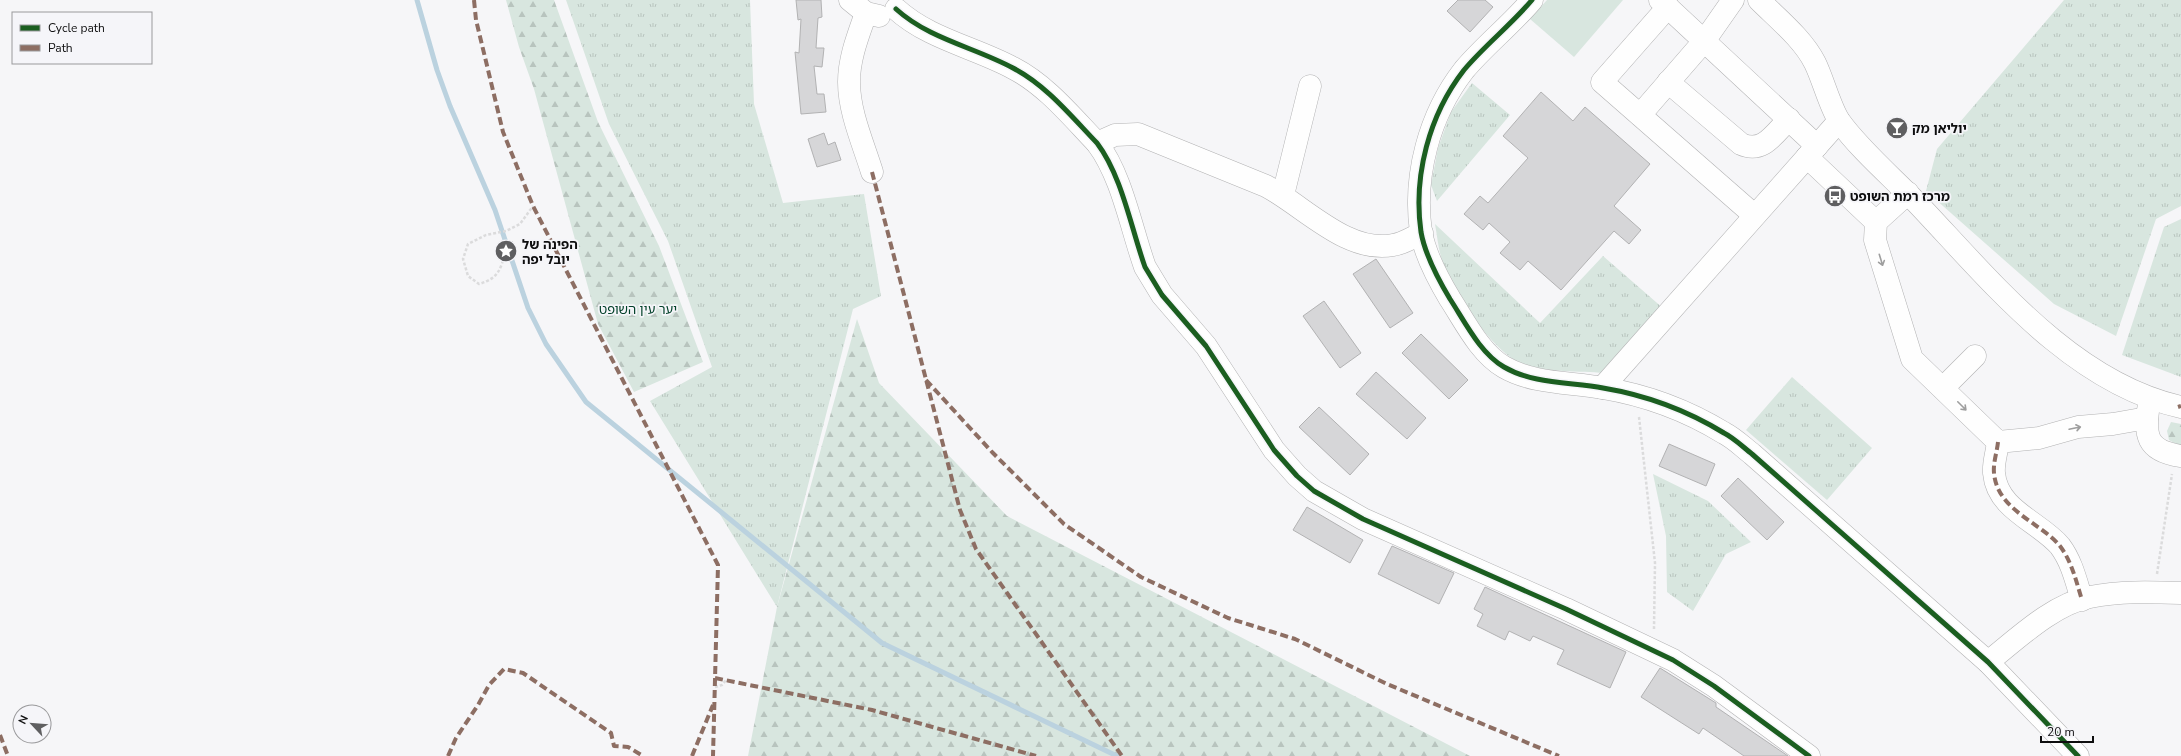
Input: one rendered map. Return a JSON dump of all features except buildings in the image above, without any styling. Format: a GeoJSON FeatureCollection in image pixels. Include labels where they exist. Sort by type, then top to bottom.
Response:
{"type":"FeatureCollection","features":[{"type":"Feature","properties":{"kind":"street"},"geometry":{"type":"LineString","coordinates":[[1532,0],[1464,71],[1436,121],[1420,172],[1418,202],[1422,233],[1430,262],[1445,290],[1468,326],[1487,352],[1504,367],[1543,380],[1602,388],[1639,396],[1696,418],[1725,433],[1752,454],[1988,662],[2078,756]]}},
{"type":"Feature","properties":{"kind":"street"},"geometry":{"type":"LineString","coordinates":[[1640,115],[1705,40],[1732,0]]}},
{"type":"Feature","properties":{"kind":"street"},"geometry":{"type":"LineString","coordinates":[[1759,0],[1800,42],[1814,62],[1839,121],[2023,313],[2061,348],[2089,368],[2112,381],[2148,407]]}},
{"type":"Feature","properties":{"kind":"street"},"geometry":{"type":"LineString","coordinates":[[872,172],[851,103],[849,83],[855,44],[858,7],[875,16],[884,16],[897,4],[930,32],[1013,68],[1030,78],[1046,91],[1097,143],[1103,151],[1115,178],[1145,267],[1151,280],[1206,346],[1258,428],[1274,450],[1297,476],[1333,503],[1363,519],[1654,650],[1696,674],[1808,756]]}},
{"type":"Feature","properties":{"kind":"street"},"geometry":{"type":"LineString","coordinates":[[1754,215],[1602,82],[1664,4],[1705,40],[1789,120],[1812,152],[1876,222]]}},
{"type":"Feature","properties":{"kind":"street"},"geometry":{"type":"LineString","coordinates":[[1668,82],[1741,144],[1748,147],[1755,148],[1763,144],[1789,120]]}},
{"type":"Feature","properties":{"kind":"street"},"geometry":{"type":"LineString","coordinates":[[1283,195],[1310,86]]}},
{"type":"Feature","properties":{"kind":"street"},"geometry":{"type":"LineString","coordinates":[[1602,388],[1839,121]]}},
{"type":"Feature","properties":{"kind":"street"},"geometry":{"type":"LineString","coordinates":[[1097,143],[1115,135],[1138,134],[1249,179],[1283,195],[1335,231],[1352,240],[1368,245],[1395,245],[1422,233]]}},
{"type":"Feature","properties":{"kind":"street"},"geometry":{"type":"LineString","coordinates":[[1908,193],[1876,222],[1875,240],[1912,359],[1998,442]]}},
{"type":"Feature","properties":{"kind":"street"},"geometry":{"type":"LineString","coordinates":[[1943,388],[1976,356]]}},
{"type":"Feature","properties":{"kind":"street"},"geometry":{"type":"LineString","coordinates":[[2148,407],[2148,438],[2154,447],[2178,456]]}},
{"type":"Feature","properties":{"kind":"street"},"geometry":{"type":"LineString","coordinates":[[1998,442],[2039,438],[2078,427],[2113,424],[2148,407],[2181,407]]}},
{"type":"Feature","properties":{"kind":"street"},"geometry":{"type":"LineString","coordinates":[[1998,442],[1994,473],[2001,493],[2009,505],[2059,545],[2070,562],[2082,600]]}},
{"type":"Feature","properties":{"kind":"street"},"geometry":{"type":"LineString","coordinates":[[1988,662],[2036,623],[2082,600],[2113,594],[2154,592],[2181,593]]}},
{"type":"Feature","properties":{"kind":"path"},"geometry":{"type":"LineString","coordinates":[[506,252],[500,268],[492,280],[479,284],[468,276],[463,259],[468,244],[486,235],[506,231],[520,224],[533,206]]}},
{"type":"Feature","properties":{"kind":"path"},"geometry":{"type":"LineString","coordinates":[[1639,396],[1638,422],[1655,564],[1654,650]]}},
{"type":"Feature","properties":{"kind":"path"},"geometry":{"type":"LineString","coordinates":[[2154,592],[2178,456]]}},
{"type":"Feature","properties":{"kind":"path"},"geometry":{"type":"LineString","coordinates":[[715,687],[722,685],[726,680]]}},
{"type":"Feature","properties":{"kind":"green space","name":"יער עין השופט"},"geometry":{"type":"Polygon","coordinates":[[[506,0],[554,0],[598,122],[659,246],[703,362],[634,392],[598,324],[534,89],[519,47],[506,0]]]}},
{"type":"Feature","properties":{"kind":"green space"},"geometry":{"type":"Polygon","coordinates":[[[566,0],[750,0],[754,104],[783,203],[864,194],[881,296],[853,309],[777,607],[650,401],[712,367],[668,241],[609,124],[566,0]]]}},
{"type":"Feature","properties":{"kind":"green space"},"geometry":{"type":"Polygon","coordinates":[[[1547,0],[1623,0],[1574,57],[1530,19],[1547,0]]]}},
{"type":"Feature","properties":{"kind":"green space"},"geometry":{"type":"Polygon","coordinates":[[[2064,0],[2181,0],[2181,206],[2156,219],[2116,336],[2054,304],[1926,191],[1937,149],[2064,0]]]}},
{"type":"Feature","properties":{"kind":"green space"},"geometry":{"type":"Polygon","coordinates":[[[1472,83],[1510,115],[1437,201],[1431,185],[1438,148],[1451,112],[1472,83]]]}},
{"type":"Feature","properties":{"kind":"green space"},"geometry":{"type":"Polygon","coordinates":[[[2181,219],[2181,377],[2122,355],[2164,227],[2181,219]]]}},
{"type":"Feature","properties":{"kind":"green space"},"geometry":{"type":"Polygon","coordinates":[[[1435,224],[1540,323],[1603,256],[1664,309],[1604,373],[1553,370],[1525,365],[1512,358],[1499,348],[1474,319],[1463,303],[1446,271],[1441,257],[1435,224]]]}},
{"type":"Feature","properties":{"kind":"green space"},"geometry":{"type":"Polygon","coordinates":[[[857,319],[879,383],[1007,516],[1470,756],[748,756],[777,607],[857,319]]]}},
{"type":"Feature","properties":{"kind":"green space"},"geometry":{"type":"Polygon","coordinates":[[[1792,377],[1872,448],[1827,500],[1746,430],[1792,377]]]}},
{"type":"Feature","properties":{"kind":"green space"},"geometry":{"type":"Polygon","coordinates":[[[2171,422],[2181,424],[2181,447],[2169,440],[2167,431],[2171,422]]]}},
{"type":"Feature","properties":{"kind":"green space"},"geometry":{"type":"Polygon","coordinates":[[[1653,474],[1708,501],[1751,542],[1726,554],[1693,611],[1667,592],[1666,536],[1653,474]]]}},
{"type":"Feature","properties":{"kind":"waterway"},"geometry":{"type":"LineString","coordinates":[[417,0],[437,70],[450,106],[495,210],[528,308],[546,344],[586,402],[882,643],[1117,756]]}},
{"type":"Feature","properties":{"kind":"marked path"},"geometry":{"type":"LineString","coordinates":[[474,0],[476,20],[503,132],[533,206],[718,565],[713,756]]}},
{"type":"Feature","properties":{"kind":"marked path"},"geometry":{"type":"LineString","coordinates":[[872,172],[960,510],[976,549],[1122,756]]}},
{"type":"Feature","properties":{"kind":"marked path"},"geometry":{"type":"LineString","coordinates":[[926,380],[992,452],[1064,524],[1141,577],[1228,618],[1295,639],[1387,684],[1559,756]]}},
{"type":"Feature","properties":{"kind":"marked path"},"geometry":{"type":"LineString","coordinates":[[1998,442],[1994,469],[1997,486],[2003,497],[2011,506],[2052,537],[2060,546],[2071,565],[2082,600]]}},
{"type":"Feature","properties":{"kind":"marked path"},"geometry":{"type":"LineString","coordinates":[[448,756],[456,738],[478,705],[489,685],[504,669],[523,673],[611,733],[614,746],[628,747],[643,756]]}},
{"type":"Feature","properties":{"kind":"marked path"},"geometry":{"type":"LineString","coordinates":[[715,678],[872,710],[1036,756]]}},
{"type":"Feature","properties":{"kind":"marked path"},"geometry":{"type":"LineString","coordinates":[[692,756],[713,705]]}},
{"type":"Feature","properties":{"kind":"marked path"},"geometry":{"type":"LineString","coordinates":[[0,735],[8,756]]}},
{"type":"Feature","properties":{"kind":"cycle path"},"geometry":{"type":"LineString","coordinates":[[1532,0],[1472,61],[1452,88],[1441,106],[1433,126],[1426,147],[1422,168],[1419,189],[1419,211],[1423,241],[1432,267],[1450,299],[1480,345],[1495,361],[1515,373],[1540,380],[1591,386],[1635,395],[1681,411],[1731,437],[1988,662],[2078,756]]}},
{"type":"Feature","properties":{"kind":"cycle path"},"geometry":{"type":"LineString","coordinates":[[896,9],[923,28],[998,61],[1025,75],[1058,102],[1097,143],[1106,156],[1119,186],[1145,267],[1162,295],[1206,346],[1274,450],[1297,476],[1314,491],[1363,519],[1566,609],[1673,660],[1714,686],[1809,756]]}},
{"type":"Feature","properties":{"kind":"place","name":"יוליאן מק"},"geometry":{"type":"Point","coordinates":[1897,128]}},
{"type":"Feature","properties":{"kind":"place","name":"מרכז רמת השופט"},"geometry":{"type":"Point","coordinates":[1835,196]}},
{"type":"Feature","properties":{"kind":"place","name":"הפינה של יובל יפה"},"geometry":{"type":"Point","coordinates":[506,251]}}]}
